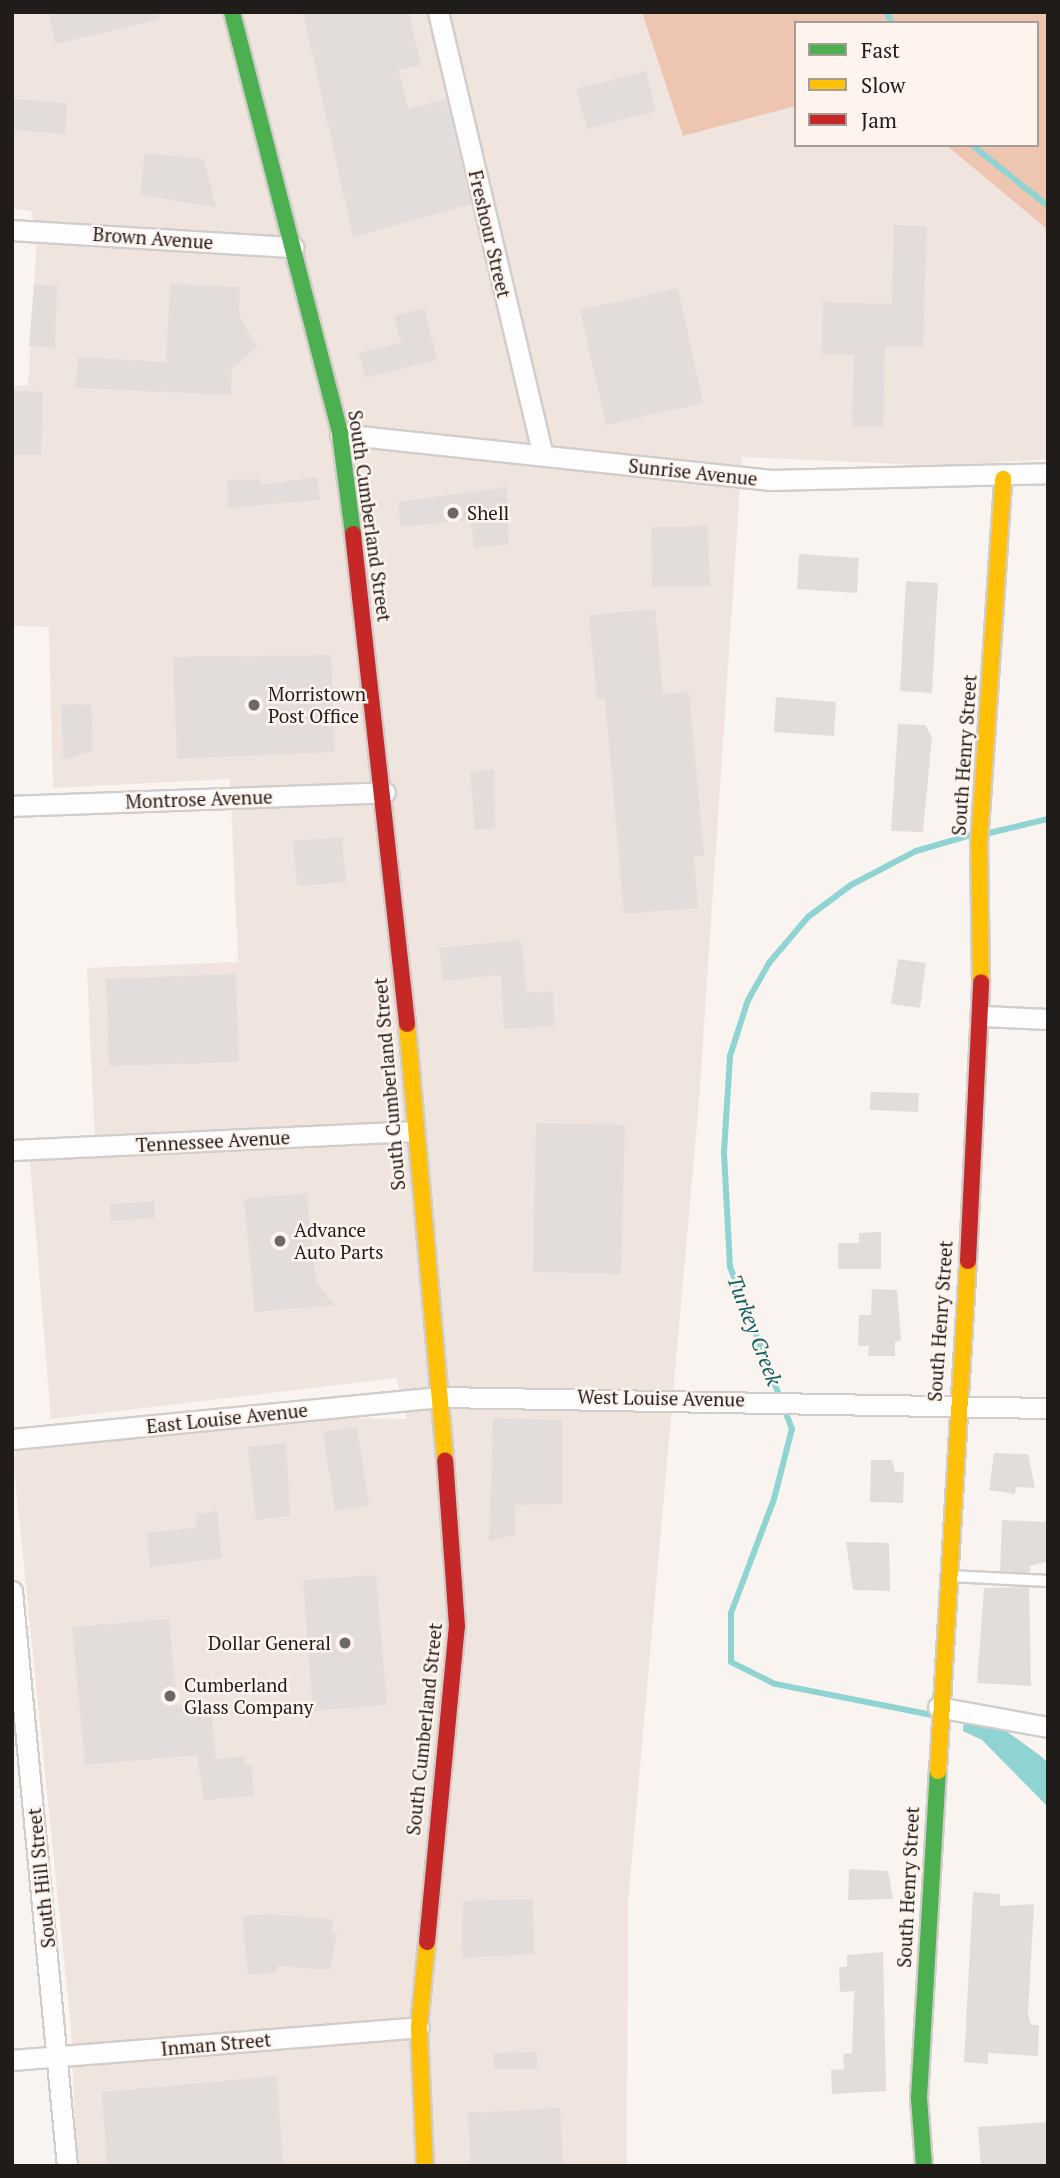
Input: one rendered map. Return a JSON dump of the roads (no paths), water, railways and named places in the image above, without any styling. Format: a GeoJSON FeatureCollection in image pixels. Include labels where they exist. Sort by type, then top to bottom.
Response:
{"type":"FeatureCollection","features":[{"type":"Feature","properties":{"kind":"main road","name":"South Cumberland Street"},"geometry":{"type":"LineString","coordinates":[[232,12],[340,434],[385,792],[414,1131],[441,1397],[457,1626],[419,2027],[425,2166]]}},
{"type":"Feature","properties":{"kind":"main road","name":"South Henry Street"},"geometry":{"type":"LineString","coordinates":[[924,2166],[919,2098],[955,1404],[982,1016],[979,844],[1003,479]]}},
{"type":"Feature","properties":{"kind":"street","name":"Freshour Street"},"geometry":{"type":"LineString","coordinates":[[438,12],[542,455]]}},
{"type":"Feature","properties":{"kind":"street","name":"Brown Avenue"},"geometry":{"type":"LineString","coordinates":[[12,230],[293,247]]}},
{"type":"Feature","properties":{"kind":"street","name":"Sunrise Avenue"},"geometry":{"type":"LineString","coordinates":[[340,434],[769,480],[1003,479],[1048,473]]}},
{"type":"Feature","properties":{"kind":"street","name":"Montrose Avenue"},"geometry":{"type":"LineString","coordinates":[[12,806],[385,792]]}},
{"type":"Feature","properties":{"kind":"street"},"geometry":{"type":"LineString","coordinates":[[982,1016],[1048,1019]]}},
{"type":"Feature","properties":{"kind":"street","name":"Tennessee Avenue"},"geometry":{"type":"LineString","coordinates":[[12,1150],[414,1131]]}},
{"type":"Feature","properties":{"kind":"street","name":"West Louise Avenue"},"geometry":{"type":"LineString","coordinates":[[441,1397],[955,1404],[1048,1408]]}},
{"type":"Feature","properties":{"kind":"street","name":"East Louise Avenue"},"geometry":{"type":"LineString","coordinates":[[12,1439],[441,1397]]}},
{"type":"Feature","properties":{"kind":"street","name":"South Hill Street"},"geometry":{"type":"LineString","coordinates":[[12,1591],[60,2057],[68,2166]]}},
{"type":"Feature","properties":{"kind":"street"},"geometry":{"type":"LineString","coordinates":[[938,1707],[1048,1727]]}},
{"type":"Feature","properties":{"kind":"street","name":"Inman Street"},"geometry":{"type":"LineString","coordinates":[[12,2060],[419,2027]]}},
{"type":"Feature","properties":{"kind":"lane"},"geometry":{"type":"LineString","coordinates":[[945,1576],[1048,1581]]}},
{"type":"Feature","properties":{"kind":"water"},"geometry":{"type":"Polygon","coordinates":[[[964,1718],[998,1725],[1048,1763],[1048,1807],[982,1740],[963,1731],[964,1718]]]}},
{"type":"Feature","properties":{"kind":"waterway","name":"Turkey Creek"},"geometry":{"type":"LineString","coordinates":[[886,12],[891,21]]}},
{"type":"Feature","properties":{"kind":"waterway","name":"Turkey Creek"},"geometry":{"type":"LineString","coordinates":[[974,147],[1048,206]]}},
{"type":"Feature","properties":{"kind":"waterway","name":"Turkey Creek"},"geometry":{"type":"LineString","coordinates":[[985,834],[1048,819]]}},
{"type":"Feature","properties":{"kind":"waterway","name":"Turkey Creek"},"geometry":{"type":"LineString","coordinates":[[932,1715],[775,1684],[731,1662],[731,1613],[774,1499],[792,1429],[730,1267],[724,1152],[730,1056],[748,1000],[769,963],[808,917],[851,885],[916,851],[971,835]]}},
{"type":"Feature","properties":{"kind":"place","name":"Shell"},"geometry":{"type":"Point","coordinates":[453,513]}},
{"type":"Feature","properties":{"kind":"place","name":"Morristown Post Office"},"geometry":{"type":"Point","coordinates":[254,705]}},
{"type":"Feature","properties":{"kind":"place","name":"Advance Auto Parts"},"geometry":{"type":"Point","coordinates":[280,1241]}},
{"type":"Feature","properties":{"kind":"place","name":"Dollar General"},"geometry":{"type":"Point","coordinates":[345,1643]}},
{"type":"Feature","properties":{"kind":"place","name":"Cumberland Glass Company"},"geometry":{"type":"Point","coordinates":[170,1696]}}]}
